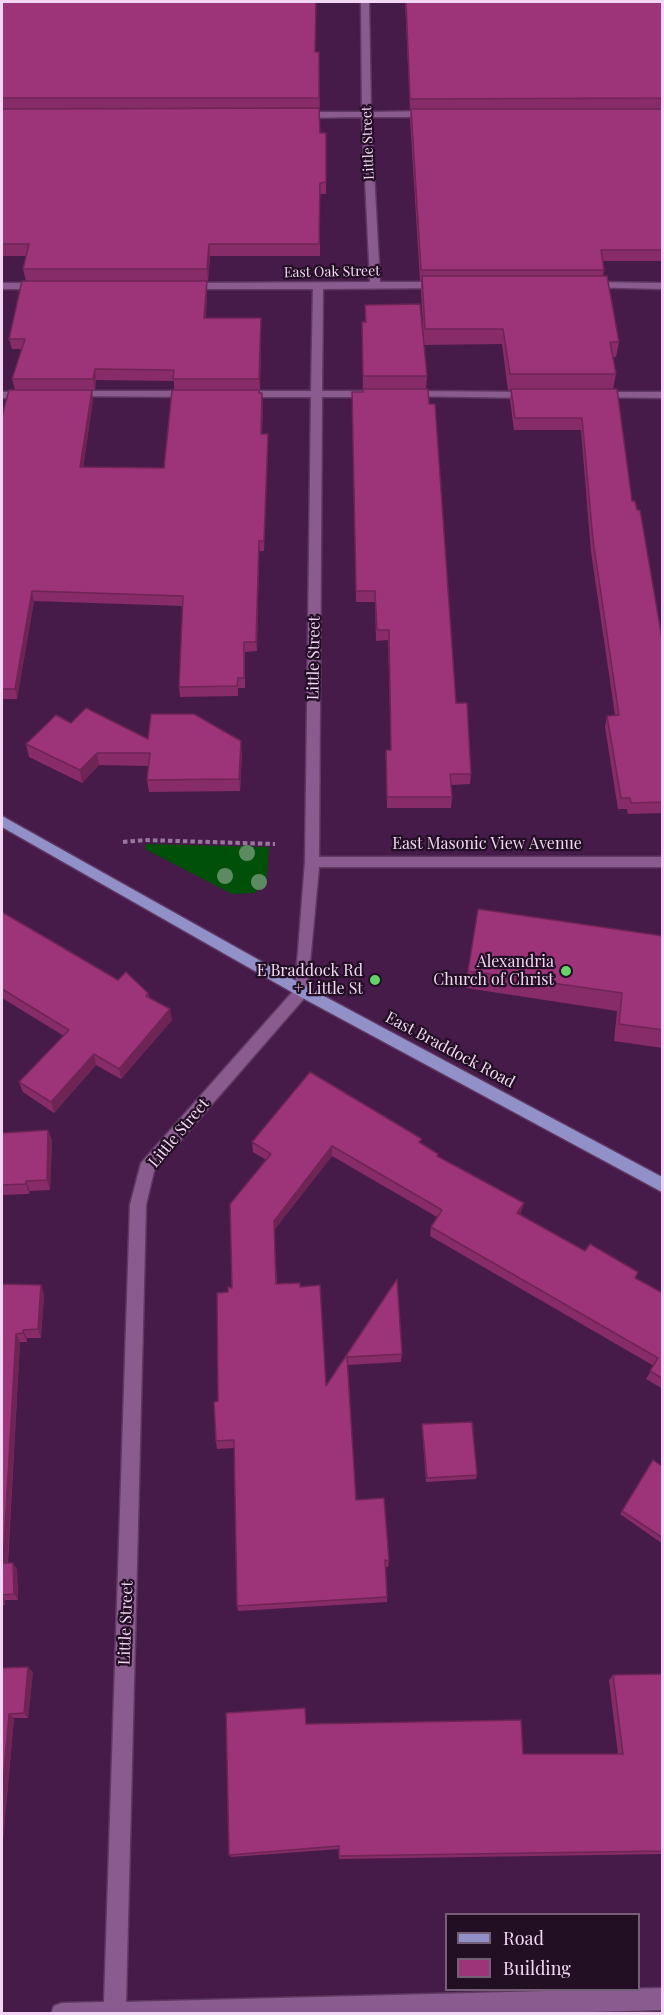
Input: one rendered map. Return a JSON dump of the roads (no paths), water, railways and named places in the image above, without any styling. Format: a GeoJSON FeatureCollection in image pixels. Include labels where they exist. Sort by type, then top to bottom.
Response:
{"type":"FeatureCollection","features":[{"type":"Feature","properties":{"kind":"main road","name":"East Braddock Road"},"geometry":{"type":"LineString","coordinates":[[2,821],[302,991],[663,1185]]}},
{"type":"Feature","properties":{"kind":"street","name":"Little Street"},"geometry":{"type":"LineString","coordinates":[[365,2],[367,114],[375,285]]}},
{"type":"Feature","properties":{"kind":"street"},"geometry":{"type":"LineString","coordinates":[[286,114],[436,114]]}},
{"type":"Feature","properties":{"kind":"street","name":"East Oak Street"},"geometry":{"type":"LineString","coordinates":[[177,286],[458,285]]}},
{"type":"Feature","properties":{"kind":"street"},"geometry":{"type":"LineString","coordinates":[[577,285],[661,286],[663,297]]}},
{"type":"Feature","properties":{"kind":"street"},"geometry":{"type":"LineString","coordinates":[[2,286],[48,286]]}},
{"type":"Feature","properties":{"kind":"street","name":"Little Street"},"geometry":{"type":"LineString","coordinates":[[115,2012],[138,1204],[147,1168],[157,1155],[302,991],[312,862],[318,286]]}},
{"type":"Feature","properties":{"kind":"street"},"geometry":{"type":"LineString","coordinates":[[2,395],[37,394]]}},
{"type":"Feature","properties":{"kind":"street"},"geometry":{"type":"LineString","coordinates":[[61,394],[202,394]]}},
{"type":"Feature","properties":{"kind":"street"},"geometry":{"type":"LineString","coordinates":[[226,394],[540,395]]}},
{"type":"Feature","properties":{"kind":"street"},"geometry":{"type":"LineString","coordinates":[[586,395],[663,395]]}},
{"type":"Feature","properties":{"kind":"street","name":"East Masonic View Avenue"},"geometry":{"type":"LineString","coordinates":[[312,862],[663,862]]}},
{"type":"Feature","properties":{"kind":"street"},"geometry":{"type":"LineString","coordinates":[[62,2013],[663,1999]]}},
{"type":"Feature","properties":{"kind":"place","name":"Alexandria Church of Christ"},"geometry":{"type":"Point","coordinates":[566,971]}},
{"type":"Feature","properties":{"kind":"place","name":"E Braddock Rd + Little St"},"geometry":{"type":"Point","coordinates":[375,980]}}]}
